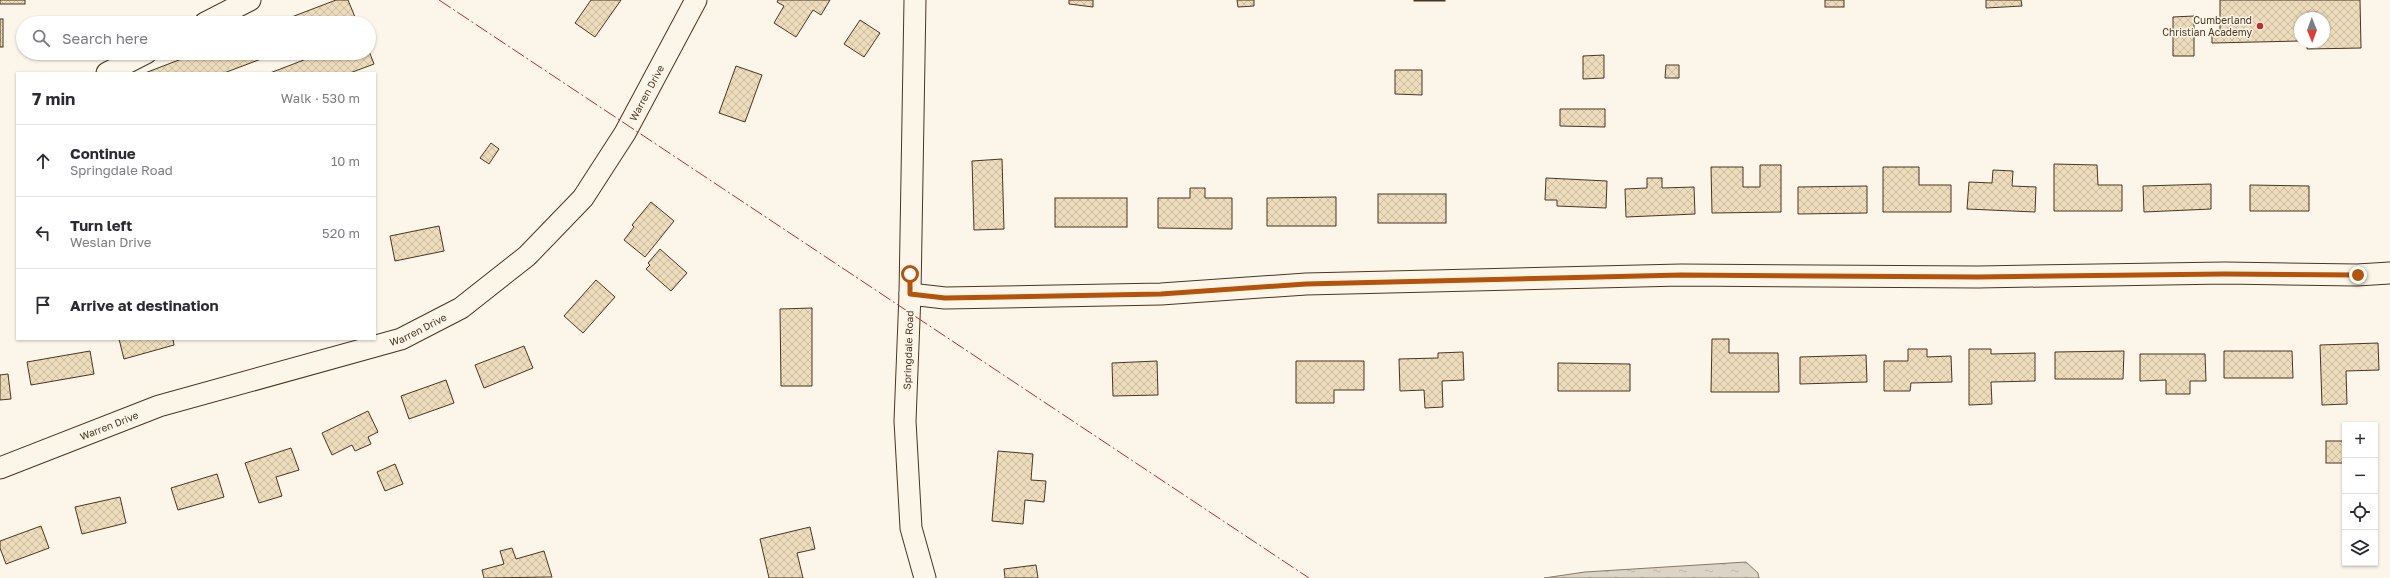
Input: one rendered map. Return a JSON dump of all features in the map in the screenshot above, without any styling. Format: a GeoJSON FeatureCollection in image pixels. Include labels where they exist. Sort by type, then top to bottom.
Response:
{"type":"FeatureCollection","features":[{"type":"Feature","properties":{"kind":"street"},"geometry":{"type":"LineString","coordinates":[[219,16],[250,0]]}},
{"type":"Feature","properties":{"kind":"street","name":"Warren Drive"},"geometry":{"type":"LineString","coordinates":[[0,468],[159,406],[401,339],[461,308],[527,256],[583,198],[625,133],[696,0]]}},
{"type":"Feature","properties":{"kind":"street","name":"Springdale Road"},"geometry":{"type":"LineString","coordinates":[[915,0],[910,294],[905,421],[911,528],[925,578]]}},
{"type":"Feature","properties":{"kind":"street"},"geometry":{"type":"LineString","coordinates":[[109,72],[132,60]]}},
{"type":"Feature","properties":{"kind":"street"},"geometry":{"type":"LineString","coordinates":[[910,294],[945,298],[1161,294],[1306,284],[1681,275],[1978,277],[2224,274],[2358,275],[2390,272]]}},
{"type":"Feature","properties":{"kind":"water"},"geometry":{"type":"Polygon","coordinates":[[[1746,562],[1758,573],[1759,578],[1544,578],[1585,572],[1746,562]]]}},
{"type":"Feature","properties":{"kind":"building"},"geometry":{"type":"Polygon","coordinates":[[[0,0],[25,0],[25,4],[0,4],[0,0]]]}},
{"type":"Feature","properties":{"kind":"building"},"geometry":{"type":"Polygon","coordinates":[[[336,0],[348,0],[355,16],[294,16],[336,0]]]}},
{"type":"Feature","properties":{"kind":"building"},"geometry":{"type":"Polygon","coordinates":[[[591,0],[621,0],[595,37],[575,23],[591,0]]]}},
{"type":"Feature","properties":{"kind":"building"},"geometry":{"type":"Polygon","coordinates":[[[778,0],[830,0],[821,15],[813,10],[796,37],[774,23],[784,6],[777,2],[778,0]]]}},
{"type":"Feature","properties":{"kind":"building"},"geometry":{"type":"Polygon","coordinates":[[[1069,0],[1093,0],[1093,7],[1069,4],[1069,0]]]}},
{"type":"Feature","properties":{"kind":"building"},"geometry":{"type":"Polygon","coordinates":[[[1237,0],[1254,0],[1254,6],[1238,7],[1237,0]]]}},
{"type":"Feature","properties":{"kind":"building"},"geometry":{"type":"Polygon","coordinates":[[[1445,0],[1445,1],[1414,1],[1445,0]]]}},
{"type":"Feature","properties":{"kind":"building"},"geometry":{"type":"Polygon","coordinates":[[[1825,0],[1844,0],[1844,7],[1825,7],[1825,0]]]}},
{"type":"Feature","properties":{"kind":"building"},"geometry":{"type":"Polygon","coordinates":[[[1986,0],[2021,0],[2022,6],[1986,8],[1986,0]]]}},
{"type":"Feature","properties":{"kind":"building","name":"Cumberland Christian Academy"},"geometry":{"type":"Polygon","coordinates":[[[2220,0],[2360,0],[2361,48],[2307,49],[2330,48],[2330,12],[2294,12],[2294,41],[2212,43],[2212,34],[2220,34],[2220,0]]]}},
{"type":"Feature","properties":{"kind":"building"},"geometry":{"type":"Polygon","coordinates":[[[2194,16],[2194,56],[2173,56],[2173,17],[2194,16]]]}},
{"type":"Feature","properties":{"kind":"building"},"geometry":{"type":"Polygon","coordinates":[[[0,19],[3,19],[3,47],[0,47],[0,19]]]}},
{"type":"Feature","properties":{"kind":"building"},"geometry":{"type":"Polygon","coordinates":[[[860,20],[880,33],[864,57],[844,44],[860,20]]]}},
{"type":"Feature","properties":{"kind":"building"},"geometry":{"type":"Polygon","coordinates":[[[1604,55],[1604,78],[1583,79],[1583,56],[1604,55]]]}},
{"type":"Feature","properties":{"kind":"building"},"geometry":{"type":"Polygon","coordinates":[[[179,60],[258,60],[227,72],[148,72],[179,60]]]}},
{"type":"Feature","properties":{"kind":"building"},"geometry":{"type":"Polygon","coordinates":[[[304,60],[372,60],[374,64],[353,72],[273,72],[304,60]]]}},
{"type":"Feature","properties":{"kind":"building"},"geometry":{"type":"Polygon","coordinates":[[[1666,65],[1679,65],[1679,78],[1665,78],[1666,65]]]}},
{"type":"Feature","properties":{"kind":"building"},"geometry":{"type":"Polygon","coordinates":[[[736,66],[762,75],[745,122],[719,113],[736,66]]]}},
{"type":"Feature","properties":{"kind":"building"},"geometry":{"type":"Polygon","coordinates":[[[1395,70],[1422,70],[1422,95],[1395,94],[1395,70]]]}},
{"type":"Feature","properties":{"kind":"building"},"geometry":{"type":"Polygon","coordinates":[[[1560,109],[1605,109],[1605,127],[1560,126],[1560,109]]]}},
{"type":"Feature","properties":{"kind":"building"},"geometry":{"type":"Polygon","coordinates":[[[491,143],[499,149],[489,164],[480,158],[491,143]]]}},
{"type":"Feature","properties":{"kind":"building"},"geometry":{"type":"Polygon","coordinates":[[[1002,159],[1004,229],[974,230],[972,161],[1002,159]]]}},
{"type":"Feature","properties":{"kind":"building"},"geometry":{"type":"Polygon","coordinates":[[[2054,164],[2097,165],[2098,185],[2122,185],[2122,211],[2054,211],[2054,164]]]}},
{"type":"Feature","properties":{"kind":"building"},"geometry":{"type":"Polygon","coordinates":[[[1760,165],[1781,165],[1781,212],[1712,213],[1711,167],[1743,167],[1743,187],[1760,187],[1760,165]]]}},
{"type":"Feature","properties":{"kind":"building"},"geometry":{"type":"Polygon","coordinates":[[[1883,167],[1919,167],[1919,185],[1951,185],[1951,212],[1883,212],[1883,167]]]}},
{"type":"Feature","properties":{"kind":"building"},"geometry":{"type":"Polygon","coordinates":[[[1993,170],[2013,171],[2012,186],[2036,187],[2035,212],[1967,209],[1969,182],[1992,183],[1993,170]]]}},
{"type":"Feature","properties":{"kind":"building"},"geometry":{"type":"Polygon","coordinates":[[[1546,178],[1607,181],[1606,208],[1557,206],[1557,200],[1545,200],[1546,178]]]}},
{"type":"Feature","properties":{"kind":"building"},"geometry":{"type":"Polygon","coordinates":[[[1647,178],[1662,178],[1662,188],[1694,187],[1695,214],[1626,217],[1625,189],[1647,188],[1647,178]]]}},
{"type":"Feature","properties":{"kind":"building"},"geometry":{"type":"Polygon","coordinates":[[[2211,184],[2211,209],[2144,212],[2143,186],[2211,184]]]}},
{"type":"Feature","properties":{"kind":"building"},"geometry":{"type":"Polygon","coordinates":[[[2250,185],[2309,186],[2309,211],[2250,211],[2250,185]]]}},
{"type":"Feature","properties":{"kind":"building"},"geometry":{"type":"Polygon","coordinates":[[[1867,186],[1867,213],[1798,214],[1798,187],[1867,186]]]}},
{"type":"Feature","properties":{"kind":"building"},"geometry":{"type":"Polygon","coordinates":[[[1190,188],[1205,188],[1205,198],[1232,198],[1232,229],[1158,228],[1158,198],[1190,198],[1190,188]]]}},
{"type":"Feature","properties":{"kind":"building"},"geometry":{"type":"Polygon","coordinates":[[[1378,194],[1446,194],[1446,223],[1378,223],[1378,194]]]}},
{"type":"Feature","properties":{"kind":"building"},"geometry":{"type":"Polygon","coordinates":[[[1336,197],[1336,226],[1267,226],[1267,198],[1336,197]]]}},
{"type":"Feature","properties":{"kind":"building"},"geometry":{"type":"Polygon","coordinates":[[[1055,198],[1127,198],[1127,227],[1055,227],[1055,198]]]}},
{"type":"Feature","properties":{"kind":"building"},"geometry":{"type":"Polygon","coordinates":[[[651,202],[674,221],[645,257],[624,240],[634,227],[632,225],[651,202]]]}},
{"type":"Feature","properties":{"kind":"building"},"geometry":{"type":"Polygon","coordinates":[[[439,226],[444,251],[395,261],[390,236],[439,226]]]}},
{"type":"Feature","properties":{"kind":"building"},"geometry":{"type":"Polygon","coordinates":[[[660,249],[687,273],[671,291],[646,269],[650,265],[648,263],[660,249]]]}},
{"type":"Feature","properties":{"kind":"building"},"geometry":{"type":"Polygon","coordinates":[[[596,280],[615,297],[583,333],[564,316],[596,280]]]}},
{"type":"Feature","properties":{"kind":"building"},"geometry":{"type":"Polygon","coordinates":[[[812,308],[812,386],[781,386],[780,309],[812,308]]]}},
{"type":"Feature","properties":{"kind":"building"},"geometry":{"type":"Polygon","coordinates":[[[1712,339],[1729,339],[1729,353],[1778,353],[1779,392],[1711,392],[1712,339]]]}},
{"type":"Feature","properties":{"kind":"building"},"geometry":{"type":"Polygon","coordinates":[[[119,340],[173,340],[174,345],[124,359],[119,340]]]}},
{"type":"Feature","properties":{"kind":"building"},"geometry":{"type":"Polygon","coordinates":[[[2378,343],[2379,370],[2346,371],[2347,404],[2322,405],[2320,345],[2378,343]]]}},
{"type":"Feature","properties":{"kind":"building"},"geometry":{"type":"Polygon","coordinates":[[[524,346],[533,368],[484,388],[475,365],[524,346]]]}},
{"type":"Feature","properties":{"kind":"building"},"geometry":{"type":"Polygon","coordinates":[[[1908,349],[1927,349],[1927,357],[1951,356],[1952,382],[1911,383],[1910,391],[1884,391],[1884,361],[1908,361],[1908,349]]]}},
{"type":"Feature","properties":{"kind":"building"},"geometry":{"type":"Polygon","coordinates":[[[1969,349],[1991,349],[1991,354],[2035,353],[2035,381],[1991,382],[1992,404],[1969,405],[1969,349]]]}},
{"type":"Feature","properties":{"kind":"building"},"geometry":{"type":"Polygon","coordinates":[[[90,351],[94,374],[31,385],[27,362],[90,351]]]}},
{"type":"Feature","properties":{"kind":"building"},"geometry":{"type":"Polygon","coordinates":[[[2124,351],[2123,379],[2055,379],[2055,352],[2124,351]]]}},
{"type":"Feature","properties":{"kind":"building"},"geometry":{"type":"Polygon","coordinates":[[[2224,351],[2292,351],[2293,378],[2224,378],[2224,351]]]}},
{"type":"Feature","properties":{"kind":"building"},"geometry":{"type":"Polygon","coordinates":[[[1463,352],[1464,380],[1442,381],[1443,407],[1425,408],[1424,390],[1400,391],[1399,359],[1438,358],[1438,353],[1463,352]]]}},
{"type":"Feature","properties":{"kind":"building"},"geometry":{"type":"Polygon","coordinates":[[[2140,354],[2205,354],[2206,381],[2190,381],[2190,394],[2166,394],[2166,380],[2140,381],[2140,354]]]}},
{"type":"Feature","properties":{"kind":"building"},"geometry":{"type":"Polygon","coordinates":[[[1866,355],[1867,382],[1800,384],[1800,357],[1866,355]]]}},
{"type":"Feature","properties":{"kind":"building"},"geometry":{"type":"Polygon","coordinates":[[[1157,361],[1158,395],[1113,396],[1112,363],[1157,361]]]}},
{"type":"Feature","properties":{"kind":"building"},"geometry":{"type":"Polygon","coordinates":[[[1296,361],[1364,361],[1364,390],[1334,390],[1334,403],[1296,403],[1296,361]]]}},
{"type":"Feature","properties":{"kind":"building"},"geometry":{"type":"Polygon","coordinates":[[[1558,363],[1630,364],[1630,391],[1558,391],[1558,363]]]}},
{"type":"Feature","properties":{"kind":"building"},"geometry":{"type":"Polygon","coordinates":[[[8,374],[11,399],[0,400],[0,375],[8,374]]]}},
{"type":"Feature","properties":{"kind":"building"},"geometry":{"type":"Polygon","coordinates":[[[446,380],[454,403],[409,419],[401,396],[446,380]]]}},
{"type":"Feature","properties":{"kind":"building"},"geometry":{"type":"Polygon","coordinates":[[[368,411],[378,432],[368,437],[371,444],[355,451],[352,445],[332,455],[322,433],[368,411]]]}},
{"type":"Feature","properties":{"kind":"building"},"geometry":{"type":"Polygon","coordinates":[[[2326,441],[2342,441],[2342,463],[2326,463],[2326,441]]]}},
{"type":"Feature","properties":{"kind":"building"},"geometry":{"type":"Polygon","coordinates":[[[291,448],[299,470],[276,477],[282,496],[259,503],[245,463],[291,448]]]}},
{"type":"Feature","properties":{"kind":"building"},"geometry":{"type":"Polygon","coordinates":[[[998,451],[1033,454],[1031,480],[1046,481],[1044,502],[1025,500],[1023,524],[992,521],[998,451]]]}},
{"type":"Feature","properties":{"kind":"building"},"geometry":{"type":"Polygon","coordinates":[[[395,464],[403,484],[385,491],[377,472],[395,464]]]}},
{"type":"Feature","properties":{"kind":"building"},"geometry":{"type":"Polygon","coordinates":[[[217,474],[224,497],[178,510],[171,488],[217,474]]]}},
{"type":"Feature","properties":{"kind":"building"},"geometry":{"type":"Polygon","coordinates":[[[120,497],[126,523],[82,534],[75,507],[120,497]]]}},
{"type":"Feature","properties":{"kind":"building"},"geometry":{"type":"Polygon","coordinates":[[[41,526],[49,548],[6,564],[0,548],[0,541],[41,526]]]}},
{"type":"Feature","properties":{"kind":"building"},"geometry":{"type":"Polygon","coordinates":[[[810,527],[815,549],[797,553],[803,578],[769,578],[760,539],[810,527]]]}},
{"type":"Feature","properties":{"kind":"building"},"geometry":{"type":"Polygon","coordinates":[[[512,548],[516,559],[544,551],[552,577],[484,578],[482,570],[504,564],[500,551],[512,548]]]}},
{"type":"Feature","properties":{"kind":"building"},"geometry":{"type":"Polygon","coordinates":[[[1036,565],[1038,578],[1005,578],[1004,569],[1036,565]]]}},
{"type":"Feature","properties":{"kind":"power"},"geometry":{"type":"LineString","coordinates":[[439,0],[1309,578]]}},
{"type":"Feature","properties":{"kind":"place","name":"Cumberland Christian Academy"},"geometry":{"type":"Point","coordinates":[2260,26]}},
{"type":"Feature","properties":{"kind":"route"},"geometry":{"type":"LineString","coordinates":[[910,274],[910,294],[945,298],[1161,294],[1306,284],[1681,275],[1978,277],[2224,274],[2358,275]]}}]}
